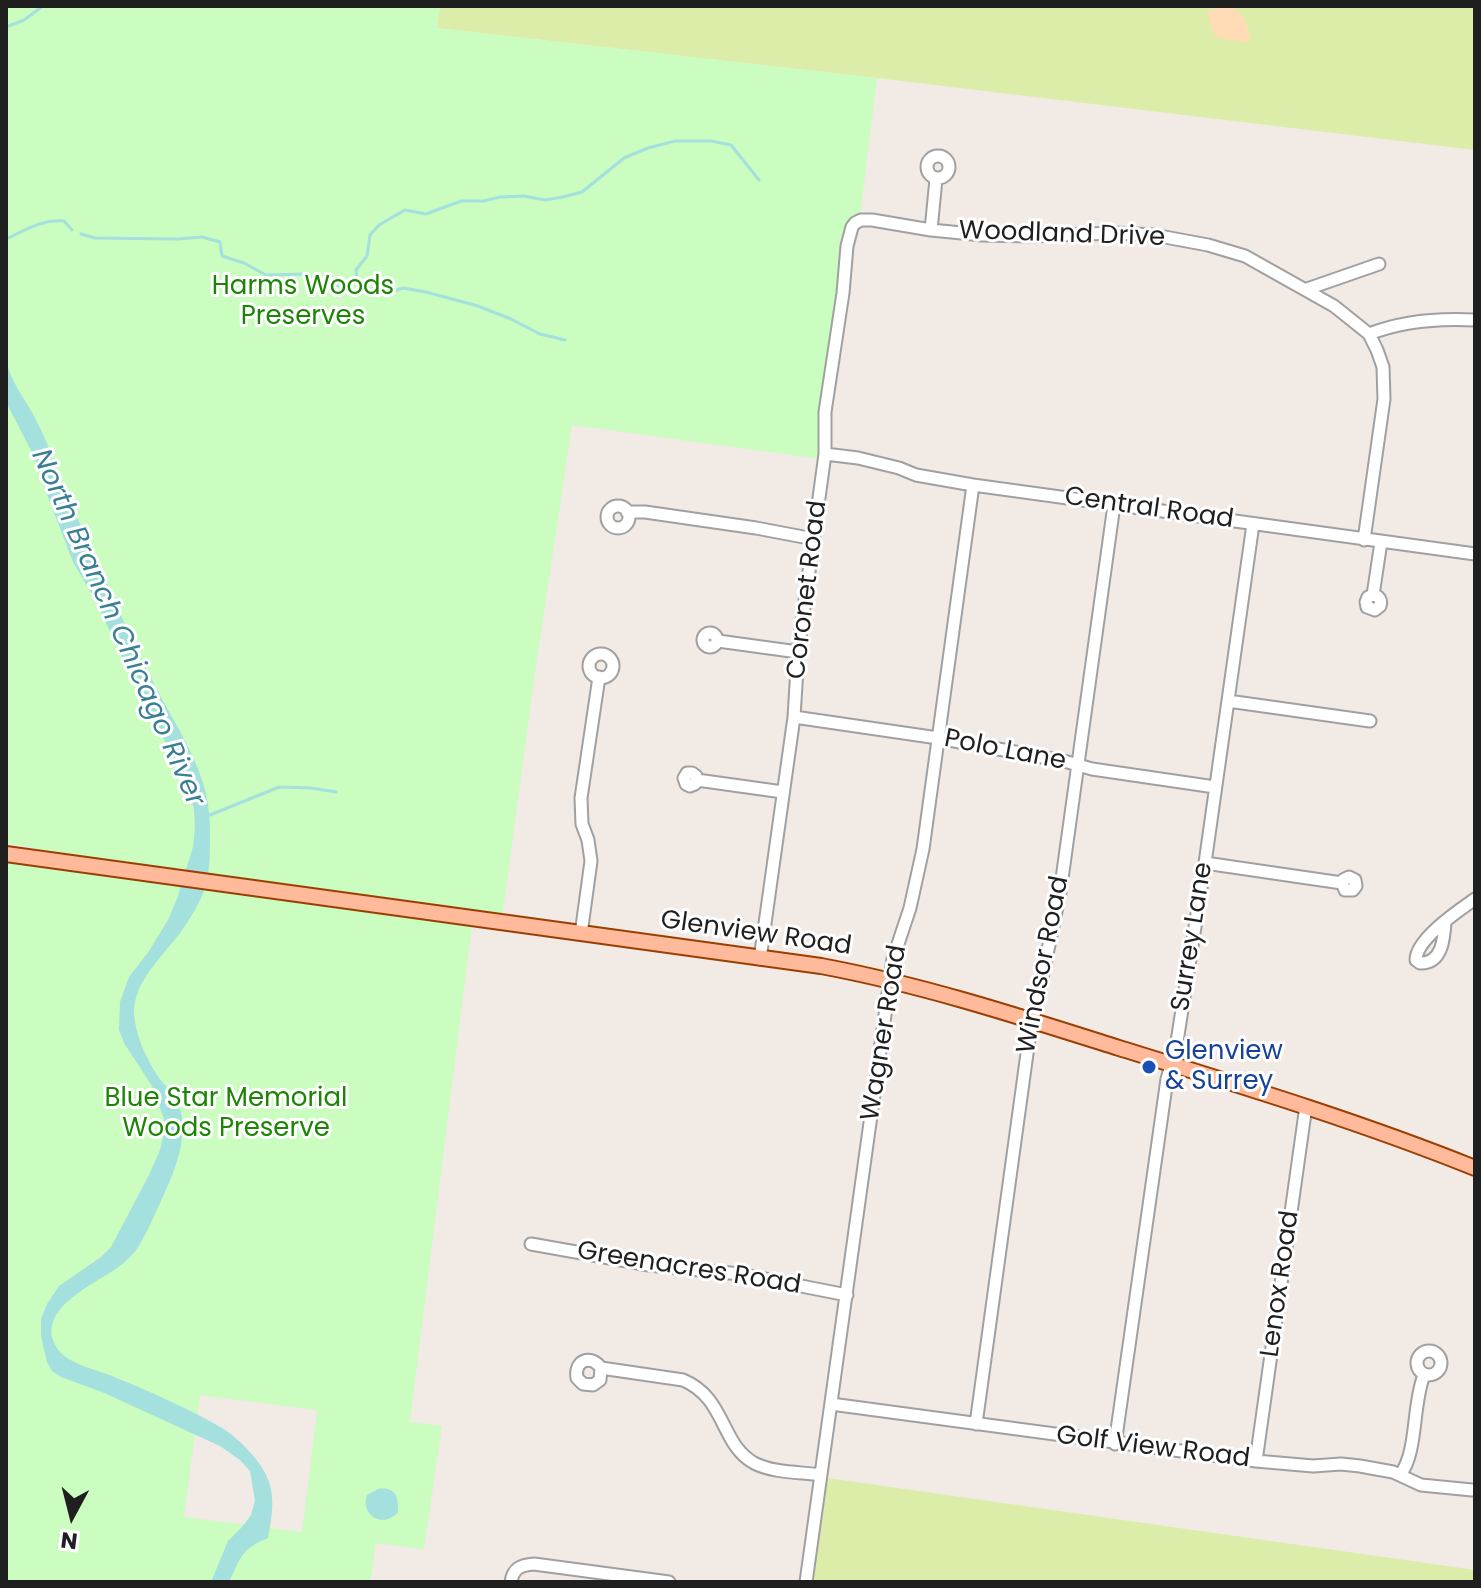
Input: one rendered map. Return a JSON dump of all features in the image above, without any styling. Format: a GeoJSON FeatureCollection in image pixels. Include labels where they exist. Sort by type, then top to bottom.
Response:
{"type":"FeatureCollection","features":[{"type":"Feature","properties":{"kind":"main road","name":"Glenview Road"},"geometry":{"type":"LineString","coordinates":[[6,854],[821,966],[890,979],[1306,1106],[1475,1168]]}},
{"type":"Feature","properties":{"kind":"street"},"geometry":{"type":"LineString","coordinates":[[931,230],[936,179]]}},
{"type":"Feature","properties":{"kind":"street","name":"Woodland Drive"},"geometry":{"type":"LineString","coordinates":[[855,223],[872,220],[931,230],[1003,236],[1115,233],[1178,238],[1245,256],[1307,289],[1369,334]]}},
{"type":"Feature","properties":{"kind":"street","name":"Coronet Road"},"geometry":{"type":"LineString","coordinates":[[760,959],[794,717],[798,652],[825,454],[825,412],[847,246],[855,223]]}},
{"type":"Feature","properties":{"kind":"street"},"geometry":{"type":"LineString","coordinates":[[1307,289],[1379,264]]}},
{"type":"Feature","properties":{"kind":"street"},"geometry":{"type":"LineString","coordinates":[[1364,540],[1384,399],[1383,367],[1369,334],[1383,328],[1418,322],[1475,320]]}},
{"type":"Feature","properties":{"kind":"street","name":"Central Road"},"geometry":{"type":"LineString","coordinates":[[825,454],[858,458],[916,475],[973,485],[1475,554]]}},
{"type":"Feature","properties":{"kind":"street","name":"Wagner Road"},"geometry":{"type":"LineString","coordinates":[[806,1582],[893,959],[910,908],[923,849],[973,485]]}},
{"type":"Feature","properties":{"kind":"street","name":"Windsor Road"},"geometry":{"type":"LineString","coordinates":[[976,1424],[1033,1021],[1058,904],[1114,505]]}},
{"type":"Feature","properties":{"kind":"street"},"geometry":{"type":"LineString","coordinates":[[627,512],[756,528],[814,539]]}},
{"type":"Feature","properties":{"kind":"street","name":"Surrey Lane"},"geometry":{"type":"LineString","coordinates":[[1115,1444],[1167,1079],[1176,1048],[1205,863],[1253,524]]}},
{"type":"Feature","properties":{"kind":"street"},"geometry":{"type":"LineString","coordinates":[[1373,595],[1381,542]]}},
{"type":"Feature","properties":{"kind":"street"},"geometry":{"type":"LineString","coordinates":[[718,641],[798,652]]}},
{"type":"Feature","properties":{"kind":"street"},"geometry":{"type":"LineString","coordinates":[[581,934],[591,861],[582,824],[581,798],[599,677]]}},
{"type":"Feature","properties":{"kind":"street"},"geometry":{"type":"LineString","coordinates":[[1228,701],[1370,721]]}},
{"type":"Feature","properties":{"kind":"street","name":"Polo Lane"},"geometry":{"type":"LineString","coordinates":[[794,717],[938,738],[1092,769],[1215,787]]}},
{"type":"Feature","properties":{"kind":"street"},"geometry":{"type":"LineString","coordinates":[[697,780],[783,792]]}},
{"type":"Feature","properties":{"kind":"street"},"geometry":{"type":"LineString","coordinates":[[1205,863],[1342,883]]}},
{"type":"Feature","properties":{"kind":"street"},"geometry":{"type":"LineString","coordinates":[[1445,922],[1475,899]]}},
{"type":"Feature","properties":{"kind":"street","name":"Lenox Road"},"geometry":{"type":"LineString","coordinates":[[1256,1461],[1306,1106]]}},
{"type":"Feature","properties":{"kind":"street","name":"Greenacres Road"},"geometry":{"type":"LineString","coordinates":[[531,1244],[649,1265],[740,1274],[847,1295]]}},
{"type":"Feature","properties":{"kind":"street"},"geometry":{"type":"LineString","coordinates":[[601,1368],[694,1384],[711,1400],[739,1449],[754,1463],[821,1475]]}},
{"type":"Feature","properties":{"kind":"street"},"geometry":{"type":"LineString","coordinates":[[1400,1475],[1409,1460],[1417,1395],[1424,1375]]}},
{"type":"Feature","properties":{"kind":"street","name":"Golf View Road"},"geometry":{"type":"LineString","coordinates":[[831,1404],[1256,1461],[1384,1469],[1421,1485],[1472,1490]]}},
{"type":"Feature","properties":{"kind":"street"},"geometry":{"type":"LineString","coordinates":[[511,1582],[519,1567],[534,1564],[669,1582]]}},
{"type":"Feature","properties":{"kind":"green space","name":"Harms Woods Preserves"},"geometry":{"type":"Polygon","coordinates":[[[6,6],[440,6],[437,28],[877,78],[860,216],[851,216],[846,230],[821,459],[572,425],[502,918],[116,864],[6,843],[6,6]]]}},
{"type":"Feature","properties":{"kind":"green space"},"geometry":{"type":"Polygon","coordinates":[[[440,6],[1475,6],[1475,150],[437,28],[440,6]]]}},
{"type":"Feature","properties":{"kind":"green space","name":"Blue Star Memorial Woods Preserve"},"geometry":{"type":"Polygon","coordinates":[[[6,862],[472,925],[410,1422],[442,1426],[424,1549],[376,1543],[370,1582],[6,1582],[6,862]],[[200,1395],[184,1517],[302,1532],[317,1410],[200,1395]]]}},
{"type":"Feature","properties":{"kind":"green space"},"geometry":{"type":"Polygon","coordinates":[[[827,1478],[1475,1570],[1475,1582],[812,1582],[827,1478]]]}},
{"type":"Feature","properties":{"kind":"sand"},"geometry":{"type":"Polygon","coordinates":[[[1221,6],[1239,12],[1251,39],[1243,43],[1215,35],[1207,12],[1221,6]]]}},
{"type":"Feature","properties":{"kind":"water","name":"North Branch Chicago River"},"geometry":{"type":"Polygon","coordinates":[[[6,360],[42,432],[67,496],[129,632],[195,762],[206,795],[210,832],[208,875],[199,902],[177,937],[145,977],[135,1000],[137,1030],[146,1056],[179,1106],[182,1131],[178,1157],[165,1192],[136,1250],[121,1265],[64,1305],[52,1327],[53,1340],[62,1354],[78,1364],[153,1394],[222,1428],[258,1462],[271,1490],[272,1514],[268,1538],[243,1555],[229,1582],[211,1582],[228,1541],[251,1515],[255,1501],[250,1471],[220,1446],[102,1392],[61,1377],[52,1371],[47,1362],[41,1336],[41,1319],[47,1304],[59,1286],[111,1247],[160,1150],[164,1119],[152,1086],[119,1030],[120,1002],[129,977],[168,920],[193,847],[195,828],[194,809],[187,785],[96,601],[73,562],[34,456],[6,402],[6,360]]]}},
{"type":"Feature","properties":{"kind":"water"},"geometry":{"type":"Polygon","coordinates":[[[378,1489],[388,1489],[397,1497],[398,1512],[392,1517],[380,1520],[367,1509],[367,1495],[378,1489]]]}},
{"type":"Feature","properties":{"kind":"waterway"},"geometry":{"type":"LineString","coordinates":[[6,27],[24,20],[43,6]]}},
{"type":"Feature","properties":{"kind":"waterway"},"geometry":{"type":"LineString","coordinates":[[81,234],[95,238],[202,237],[220,242],[222,256],[266,275],[305,274],[320,282],[347,287],[357,282],[356,270],[367,256],[370,235],[379,225],[405,210],[426,214],[461,201],[524,196],[545,200],[563,197],[582,192],[624,158],[675,141],[711,141],[731,145],[759,180]]}},
{"type":"Feature","properties":{"kind":"waterway"},"geometry":{"type":"LineString","coordinates":[[6,239],[48,222],[64,221],[72,230]]}},
{"type":"Feature","properties":{"kind":"waterway"},"geometry":{"type":"LineString","coordinates":[[357,282],[370,289],[391,292],[403,288],[478,306],[540,334],[565,340]]}},
{"type":"Feature","properties":{"kind":"waterway"},"geometry":{"type":"LineString","coordinates":[[210,815],[279,787],[336,792]]}},
{"type":"Feature","properties":{"kind":"place","name":"Glenview & Surrey"},"geometry":{"type":"Point","coordinates":[1149,1067]}}]}
